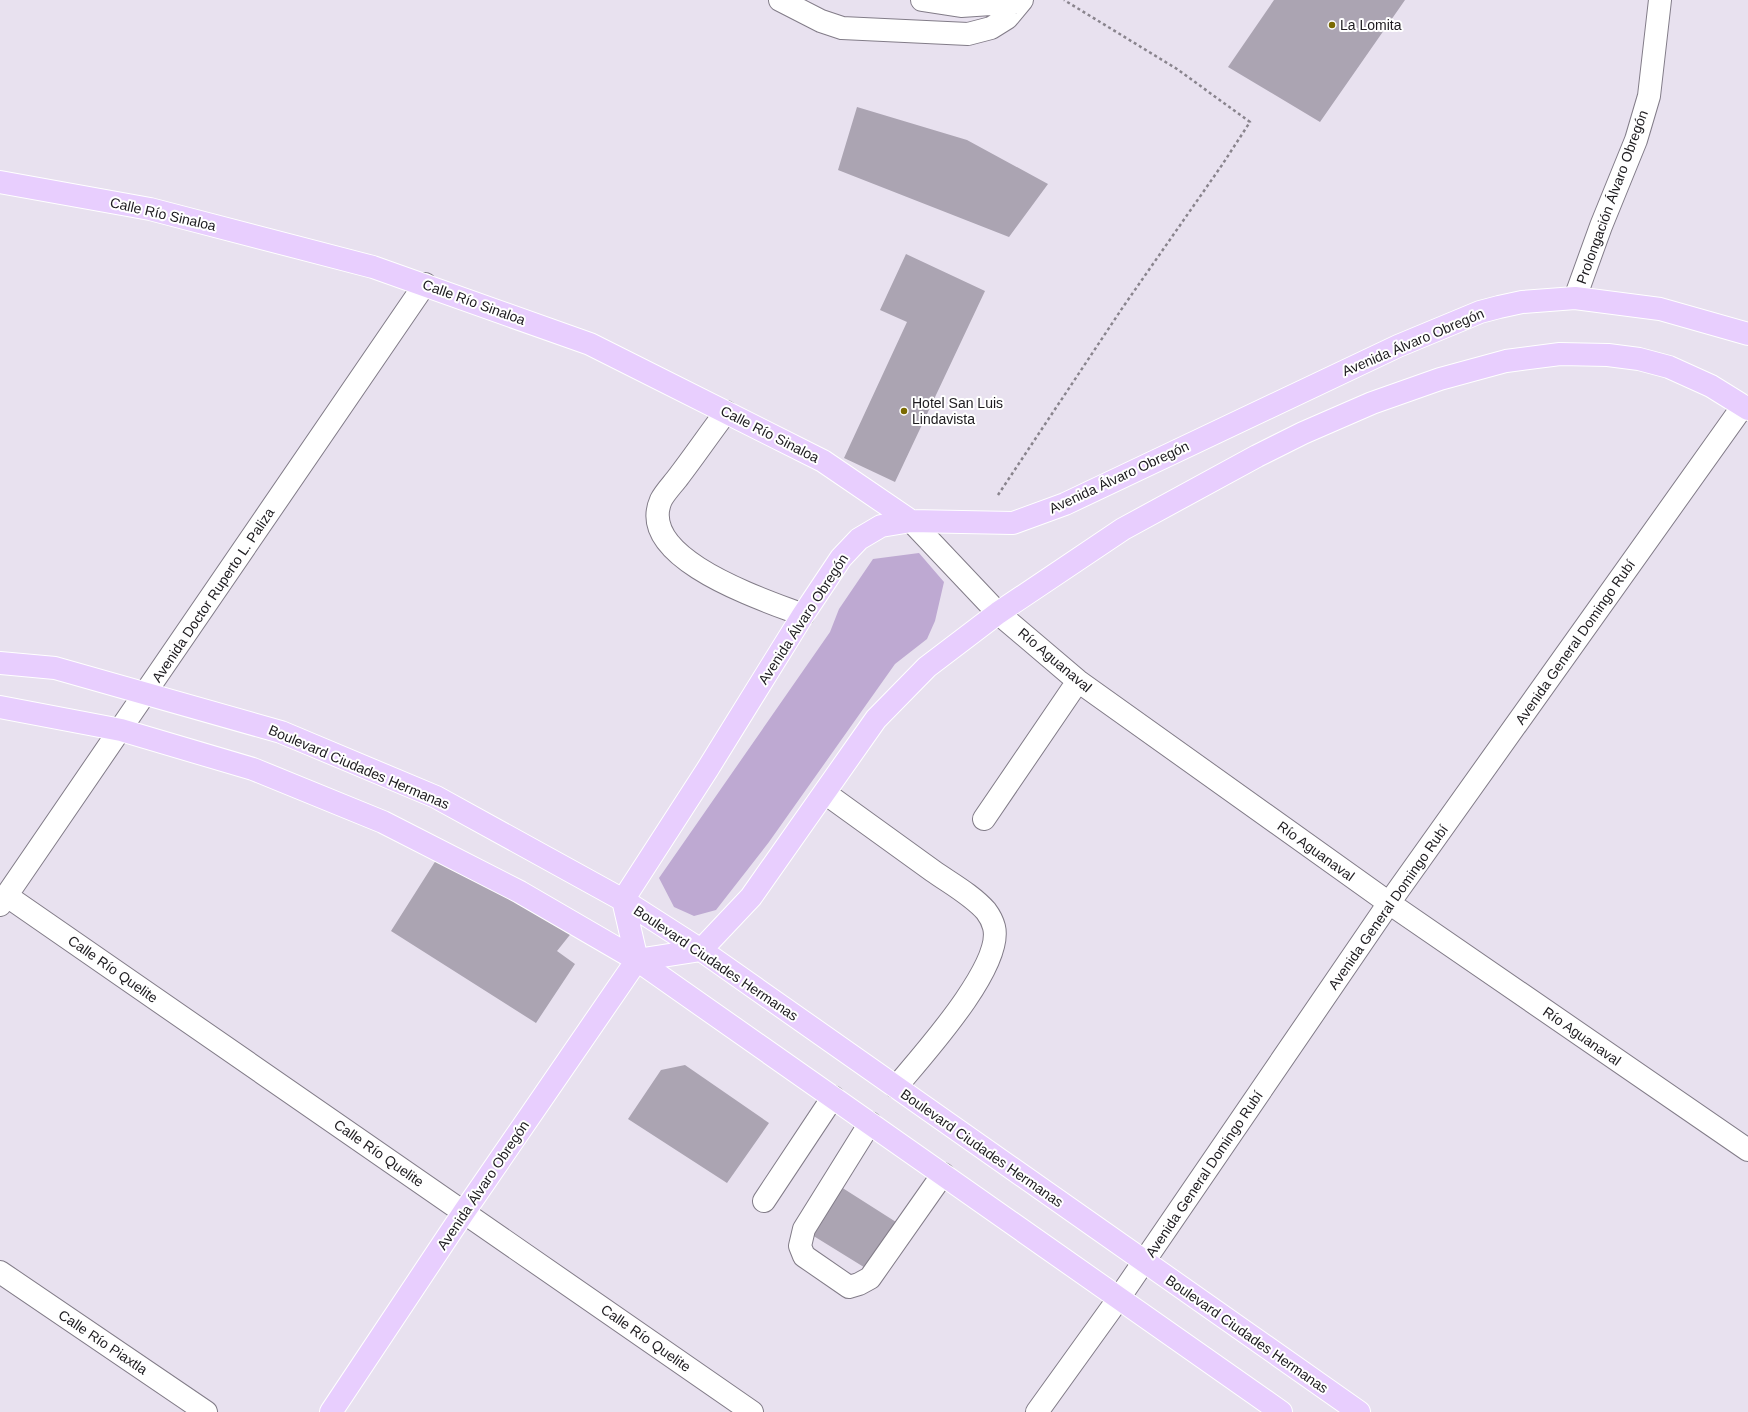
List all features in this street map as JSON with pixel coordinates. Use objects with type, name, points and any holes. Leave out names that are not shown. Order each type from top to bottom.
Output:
[{"type":"main road","name":"Calle Río Sinaloa","points":[[0,182],[150,209],[373,267],[425,284],[590,344],[823,461],[911,521]]},
{"type":"main road","name":"Avenida Álvaro Obregón","points":[[623,900],[803,615],[841,558],[859,539],[881,526],[911,521],[1013,524],[1065,504],[1398,346],[1480,312],[1522,302],[1575,298],[1660,309],[1748,334]]},
{"type":"main road","points":[[637,960],[701,950],[751,897],[876,719],[927,667],[998,613],[1123,529],[1257,456],[1303,433],[1372,403],[1440,379],[1506,361],[1560,354],[1608,355],[1639,359],[1669,367],[1711,386],[1746,407]]},
{"type":"main road","name":"Boulevard Ciudades Hermanas","points":[[0,663],[55,668],[281,732],[436,797],[623,900],[701,950],[1359,1412]]},
{"type":"main road","points":[[0,707],[121,730],[253,769],[383,822],[520,892],[637,960],[870,1122],[1281,1412]]},
{"type":"main road","points":[[623,900],[637,960]]},
{"type":"main road","name":"Avenida Álvaro Obregón","points":[[331,1412],[464,1212],[637,960]]},
{"type":"street","points":[[780,0],[821,21],[842,28],[968,34],[991,28],[1007,18],[1021,1]]},
{"type":"street","points":[[922,0],[961,6],[1021,1]]},
{"type":"street","name":"Prolongación Álvaro Obregón","points":[[1575,298],[1601,226],[1636,140],[1647,103],[1660,0]]},
{"type":"street","name":"Avenida Doctor Ruperto L. Paliza","points":[[3,901],[425,284]]},
{"type":"street","name":"Avenida General Domingo Rubí","points":[[1037,1412],[1144,1262],[1389,903],[1746,407]]},
{"type":"street","points":[[726,412],[661,500],[657,518],[664,537],[674,549],[701,571],[731,586],[803,615]]},
{"type":"street","name":"Río Aguanaval","points":[[911,521],[998,613],[1078,681],[1389,903],[1748,1150]]},
{"type":"street","points":[[984,819],[1078,681]]},
{"type":"street","points":[[825,793],[964,893],[986,912],[994,928],[994,940],[981,976],[961,1008],[896,1087]]},
{"type":"street","name":"Calle Río Quelite","points":[[3,901],[464,1212],[752,1412]]},
{"type":"street","points":[[764,1201],[832,1097]]},
{"type":"street","points":[[870,1122],[804,1229],[800,1246],[804,1256],[849,1287],[865,1281],[870,1278],[943,1174]]},
{"type":"street","name":"Calle Río Piaxtla","points":[[0,1272],[199,1410]]},
{"type":"path","points":[[979,522],[1119,313],[1222,165],[1250,122],[1177,70],[1064,0]]},
{"type":"shaded area","points":[[919,553],[944,582],[935,621],[927,639],[895,664],[769,842],[716,910],[694,916],[674,907],[659,878],[830,632],[839,609],[873,559]]},
{"type":"building","points":[[1274,0],[1405,0],[1320,122],[1228,67]]},
{"type":"building","points":[[857,107],[967,140],[1048,184],[1009,237],[838,170]]},
{"type":"building","points":[[906,254],[985,291],[895,482],[844,458],[907,322],[880,310]]},
{"type":"building","points":[[438,857],[573,931],[557,951],[575,964],[536,1023],[391,931]]},
{"type":"building","points":[[685,1065],[769,1123],[727,1183],[628,1119],[661,1070]]},
{"type":"building","points":[[841,1187],[896,1222],[867,1269],[812,1235]]},
{"type":"place","name":"La Lomita","points":[[1332,25]]},
{"type":"place","name":"Hotel San Luis Lindavista","points":[[904,411]]}]
